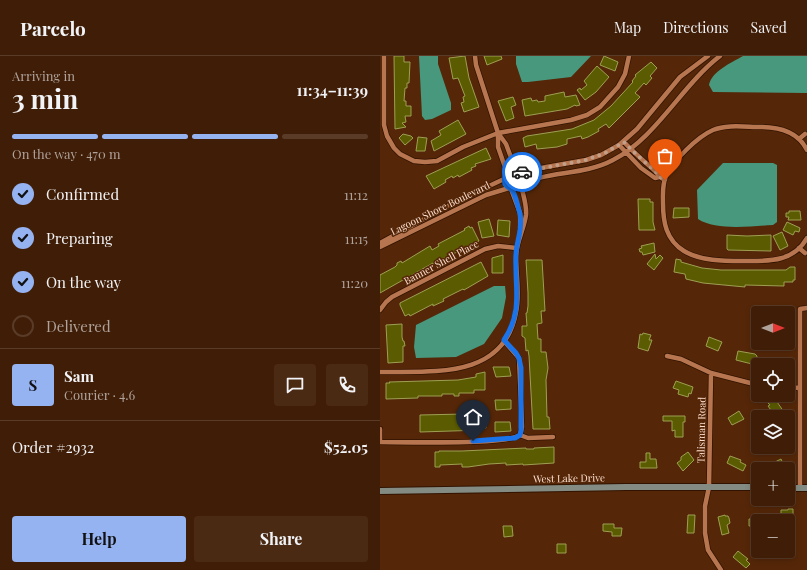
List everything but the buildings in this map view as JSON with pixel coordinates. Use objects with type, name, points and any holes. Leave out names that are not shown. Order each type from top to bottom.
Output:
[{"type":"street","points":[[384,56],[382,111],[385,132],[391,145],[404,156],[417,162],[437,160],[498,133],[580,118],[594,112],[613,93],[622,81],[629,56]]},
{"type":"street","points":[[475,56],[476,65],[498,133],[498,147],[505,167],[505,184],[510,189],[520,213],[520,236]]},
{"type":"street","points":[[505,177],[511,171],[517,172],[586,160],[601,155],[619,145],[645,121],[680,77],[708,56]]},
{"type":"street","points":[[510,189],[517,189],[522,184],[542,178],[595,168],[628,151],[708,66],[720,56]]},
{"type":"street","points":[[807,150],[799,139],[790,132],[777,128],[727,127],[717,129],[706,133],[695,142],[673,166],[665,180],[663,195],[664,221],[670,243],[688,253],[723,261],[776,260],[787,257],[799,248],[807,238]]},
{"type":"street","points":[[380,372],[462,369],[485,358],[504,340],[512,325],[516,311],[516,248],[526,212],[522,184],[523,178],[517,172],[506,144],[498,133]]},
{"type":"street","points":[[799,139],[805,134]]},
{"type":"street","points":[[624,142],[628,151]]},
{"type":"street","points":[[619,145],[628,151],[648,174],[654,178],[659,177],[665,180]]},
{"type":"street","name":"Lagoon Shore Boulevard","points":[[380,243],[505,177]]},
{"type":"street","name":"Lagoon Shore Boulevard","points":[[380,247],[486,195],[510,189]]},
{"type":"street","name":"Banner Shell Place","points":[[380,310],[392,297],[485,249],[498,246],[516,248]]},
{"type":"street","points":[[799,248],[805,253]]},
{"type":"street","points":[[800,488],[800,309],[807,308]]},
{"type":"street","points":[[504,340],[519,358],[522,427],[520,435]]},
{"type":"street","points":[[668,356],[681,359],[711,373],[751,383]]},
{"type":"street","name":"Talisman Road","points":[[711,373],[709,487],[705,506],[705,533],[708,550],[721,570]]},
{"type":"street","points":[[795,388],[799,388]]},
{"type":"street","points":[[380,429],[380,442],[489,441],[511,439],[520,435],[528,438],[553,437]]},
{"type":"street","name":"West Lake Drive","points":[[380,491],[751,487]]},
{"type":"street","points":[[795,488],[807,488]]},
{"type":"shaded area","points":[[419,56],[438,56],[438,64],[451,103],[451,110],[432,119],[425,120],[422,116]]},
{"type":"shaded area","points":[[516,56],[591,56],[571,77],[522,82],[516,64]]},
{"type":"shaded area","points":[[743,56],[807,56],[807,93],[713,92],[709,85],[714,76],[723,68]]},
{"type":"shaded area","points":[[723,163],[773,163],[777,165],[777,222],[773,225],[734,227],[714,225],[698,219],[697,190]]},
{"type":"shaded area","points":[[494,286],[505,286],[506,297],[502,318],[484,344],[456,357],[416,358],[414,347],[416,325]]},
{"type":"way so far","points":[[522,172],[597,157],[624,142],[657,173],[659,177],[665,180]]},
{"type":"route","points":[[473,441],[511,439],[521,434],[521,368],[519,358],[516,353],[504,340],[512,325],[518,297],[516,253],[520,236],[520,213],[511,189],[505,184],[504,179],[505,176],[511,171],[522,172]]}]
